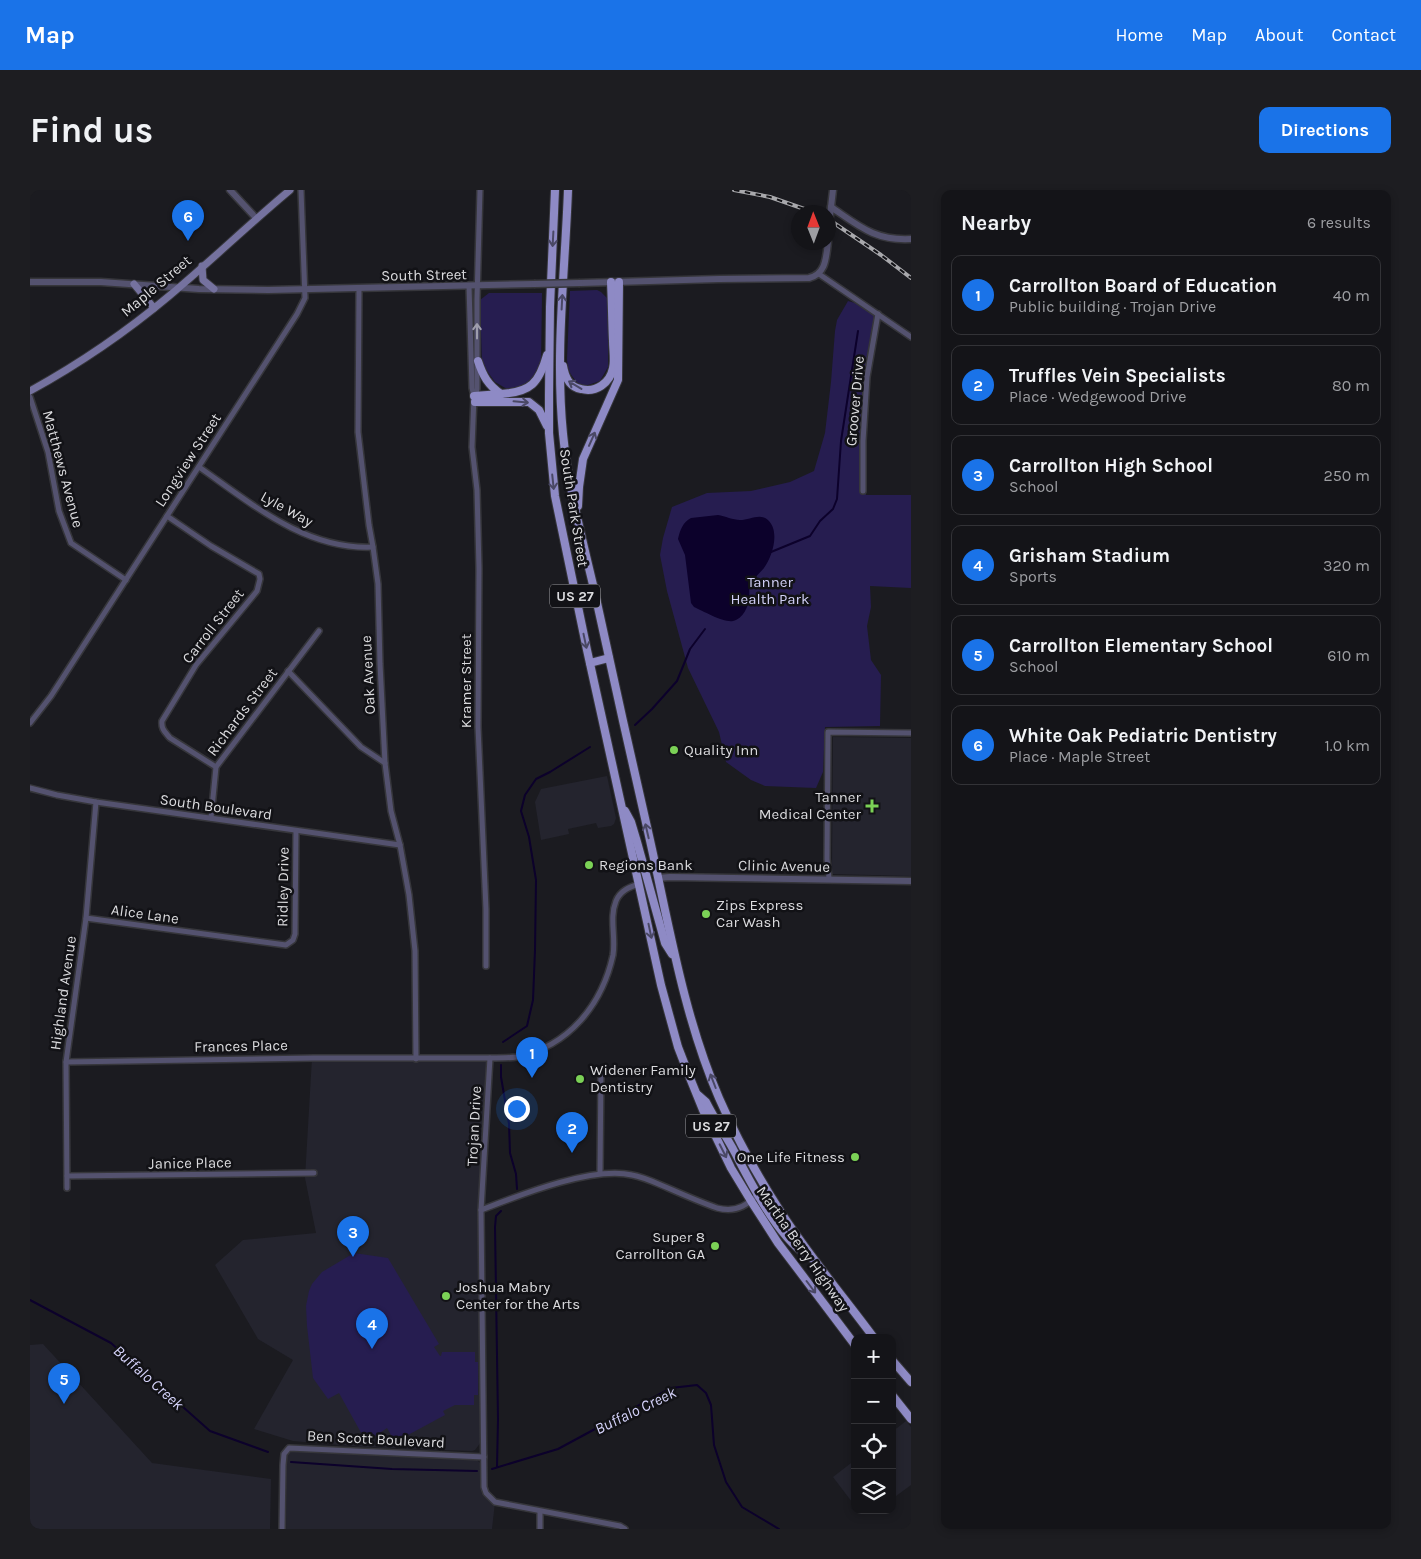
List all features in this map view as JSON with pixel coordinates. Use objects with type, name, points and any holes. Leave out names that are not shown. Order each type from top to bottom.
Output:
[{"type":"main road","name":"Maple Street","points":[[30,391],[88,356],[154,308],[290,190]]},
{"type":"main road","name":"South Park Street","points":[[555,190],[550,307],[549,433],[555,496],[639,884]]},
{"type":"main road","name":"South Park Street","points":[[568,190],[560,351],[560,400],[563,436],[578,520],[658,878]]},
{"type":"main road","points":[[202,266],[203,280],[214,289]]},
{"type":"main road","points":[[560,351],[564,375],[576,388],[595,389],[607,380],[612,372],[613,363],[615,282]]},
{"type":"main road","points":[[578,520],[579,487],[583,459],[618,380],[615,282]]},
{"type":"main road","points":[[134,284],[154,308]]},
{"type":"main road","points":[[474,399],[520,392],[534,383],[542,372],[550,344]]},
{"type":"main road","points":[[478,361],[486,382],[502,394]]},
{"type":"main road","points":[[474,399],[529,402],[542,413],[549,433]]},
{"type":"main road","points":[[590,663],[609,658]]},
{"type":"main road","points":[[621,805],[631,822],[665,943],[674,958]]},
{"type":"main road","points":[[639,884],[658,878]]},
{"type":"main road","name":"Martha Berry Highway","points":[[658,878],[674,958],[698,1042],[740,1143],[794,1231],[871,1334]]},
{"type":"main road","name":"Martha Berry Highway","points":[[639,884],[661,985],[678,1047],[719,1144],[751,1201],[778,1243],[851,1340]]},
{"type":"main road","points":[[696,1093],[706,1102],[758,1195],[778,1225],[802,1254],[817,1262]]},
{"type":"main road","points":[[896,1366],[911,1382]]},
{"type":"main road","points":[[896,1400],[911,1419]]},
{"type":"street","points":[[230,190],[256,218]]},
{"type":"street","name":"Longview Street","points":[[30,723],[51,696],[199,467],[305,298],[301,190]]},
{"type":"street","name":"Kramer Street","points":[[474,399],[477,389],[478,361],[480,190]]},
{"type":"street","points":[[831,205],[833,190]]},
{"type":"street","points":[[836,211],[873,234],[890,238],[911,239]]},
{"type":"street","points":[[827,250],[824,268],[819,274],[911,337]]},
{"type":"street","name":"South Street","points":[[30,282],[101,282],[178,288],[304,290],[809,278],[819,274]]},
{"type":"street","name":"Kramer Street","points":[[469,286],[472,388],[474,399],[472,447],[477,490],[479,548],[478,727],[486,908],[486,966]]},
{"type":"street","name":"Oak Avenue","points":[[359,288],[358,432],[378,584],[385,764],[391,811],[400,845],[409,895],[415,951],[416,1059]]},
{"type":"street","name":"Groover Drive","points":[[863,491],[863,441],[867,377],[878,314]]},
{"type":"street","name":"Matthews Avenue","points":[[30,396],[48,452],[59,511],[71,543],[126,580]]},
{"type":"street","name":"Lyle Way","points":[[199,467],[271,518],[300,532],[342,545],[360,548],[373,547]]},
{"type":"street","name":"Carroll Street","points":[[167,516],[211,546],[259,574],[260,579],[256,591],[196,665],[162,720],[162,726],[170,738],[216,767]]},
{"type":"street","name":"Richards Street","points":[[211,818],[216,767],[319,631]]},
{"type":"street","points":[[288,671],[361,747],[385,764]]},
{"type":"street","points":[[829,878],[827,852],[828,732],[911,733]]},
{"type":"street","name":"South Boulevard","points":[[30,788],[96,802],[400,845]]},
{"type":"street","name":"Highland Avenue","points":[[67,1188],[66,1062],[86,918],[96,802]]},
{"type":"street","name":"Ridley Drive","points":[[202,934],[286,945],[293,940],[296,914],[296,831]]},
{"type":"street","name":"Clinic Avenue","points":[[658,878],[829,878],[911,881]]},
{"type":"street","points":[[490,1058],[515,1057],[547,1047],[575,1028],[587,1014],[599,994],[612,956],[614,942],[613,913],[618,896],[625,890],[639,884]]},
{"type":"street","name":"Alice Lane","points":[[86,918],[202,934]]},
{"type":"street","name":"Frances Place","points":[[66,1062],[314,1058],[490,1058]]},
{"type":"street","name":"Trojan Drive","points":[[490,1058],[481,1210],[484,1487],[492,1500],[540,1512],[620,1526],[625,1529]]},
{"type":"street","points":[[600,1173],[601,1070]]},
{"type":"street","points":[[481,1210],[544,1188],[600,1173],[617,1173],[643,1178],[723,1210],[736,1210],[751,1201],[766,1187]]},
{"type":"street","name":"Janice Place","points":[[67,1176],[314,1174]]},
{"type":"street","name":"Ben Scott Boulevard","points":[[282,1529],[284,1454],[290,1448],[484,1457]]},
{"type":"street","points":[[540,1512],[540,1529]]},
{"type":"shaded area","points":[[718,515],[740,520],[755,517],[766,518],[774,532],[774,545],[770,558],[750,584],[747,608],[740,618],[733,621],[714,616],[694,607],[691,603],[685,555],[678,539],[682,527],[691,518]]},
{"type":"shaded area","name":"Tanner Medical Center","points":[[833,737],[911,738],[911,876],[832,874]]},
{"type":"shaded area","points":[[607,776],[616,818],[614,824],[598,828],[596,823],[568,829],[569,834],[541,840],[535,802],[541,789]]},
{"type":"shaded area","points":[[312,1058],[490,1058],[481,1210],[481,1442],[475,1450],[364,1447],[293,1441],[254,1429],[293,1360],[258,1339],[215,1265],[243,1240],[316,1233],[305,1178]]},
{"type":"shaded area","points":[[43,1344],[152,1463],[271,1479],[270,1529],[30,1529],[30,1345]]},
{"type":"shaded area","points":[[906,1421],[911,1427],[911,1485],[896,1496],[896,1469],[896,1429]]},
{"type":"shaded area","points":[[292,1451],[477,1460],[481,1464],[482,1494],[495,1502],[492,1529],[286,1529],[287,1455]]},
{"type":"shaded area","points":[[851,1463],[851,1501],[833,1477]]},
{"type":"green space","points":[[597,290],[608,299],[608,367],[600,381],[588,385],[579,385],[572,376],[567,364],[570,291]]},
{"type":"green space","points":[[489,293],[542,293],[541,363],[537,374],[527,386],[518,389],[507,389],[495,382],[482,364],[480,300]]},
{"type":"green space","name":"Tanner Health Park","points":[[848,301],[878,314],[861,423],[866,495],[911,495],[911,588],[870,586],[871,607],[867,626],[871,660],[881,675],[880,726],[825,727],[823,772],[816,788],[765,786],[751,780],[726,762],[719,732],[688,668],[667,591],[660,555],[672,507],[707,493],[751,491],[790,482],[814,471],[825,433],[837,320]]},
{"type":"green space","points":[[354,1253],[388,1258],[439,1344],[434,1347],[440,1356],[442,1352],[475,1352],[475,1362],[478,1362],[478,1395],[474,1395],[474,1405],[455,1405],[443,1411],[445,1415],[395,1442],[387,1428],[371,1439],[364,1438],[339,1393],[328,1399],[313,1378],[306,1306],[312,1284],[322,1272]]},
{"type":"waterway","points":[[771,552],[810,536],[820,521],[833,509],[837,499],[841,441],[858,331]]},
{"type":"waterway","points":[[635,725],[677,681],[690,649],[705,629]]},
{"type":"waterway","points":[[503,1042],[527,1026],[533,1000],[536,880],[529,837],[521,811],[525,795],[536,779],[590,747]]},
{"type":"waterway","points":[[501,1065],[501,1077],[509,1124],[510,1153],[516,1174],[517,1189]]},
{"type":"waterway","points":[[497,1467],[495,1227],[496,1216],[501,1211]]},
{"type":"waterway","name":"Buffalo Creek","points":[[30,1300],[111,1343],[210,1431],[268,1452]]},
{"type":"waterway","name":"Buffalo Creek","points":[[492,1469],[558,1449],[671,1388],[697,1385],[706,1393],[711,1405],[714,1445],[726,1482],[742,1507],[779,1529]]},
{"type":"waterway","name":"Buffalo Creek","points":[[291,1462],[392,1469],[477,1471]]},
{"type":"railway","points":[[734,190],[770,197],[793,205]]},
{"type":"railway","points":[[836,224],[911,278]]},
{"type":"place","name":"White Oak Pediatric Dentistry","points":[[188,241]]},
{"type":"place","name":"Quality Inn","points":[[674,750]]},
{"type":"place","name":"Tanner Medical Center","points":[[872,806]]},
{"type":"place","name":"Regions Bank","points":[[589,865]]},
{"type":"place","name":"Zips Express Car Wash","points":[[706,914]]},
{"type":"place","name":"Carrollton Board of Education","points":[[532,1078]]},
{"type":"place","name":"Widener Family Dentistry","points":[[580,1079]]},
{"type":"place","name":"Truffles Vein Specialists","points":[[572,1153]]},
{"type":"place","name":"One Life Fitness","points":[[855,1157]]},
{"type":"place","name":"Super 8 Carrollton GA","points":[[715,1246]]},
{"type":"place","name":"Carrollton High School","points":[[353,1257]]},
{"type":"place","name":"Joshua Mabry Center for the Arts","points":[[446,1296]]},
{"type":"place","name":"Grisham Stadium","points":[[372,1349]]},
{"type":"place","name":"Carrollton Elementary School","points":[[64,1404]]}]
